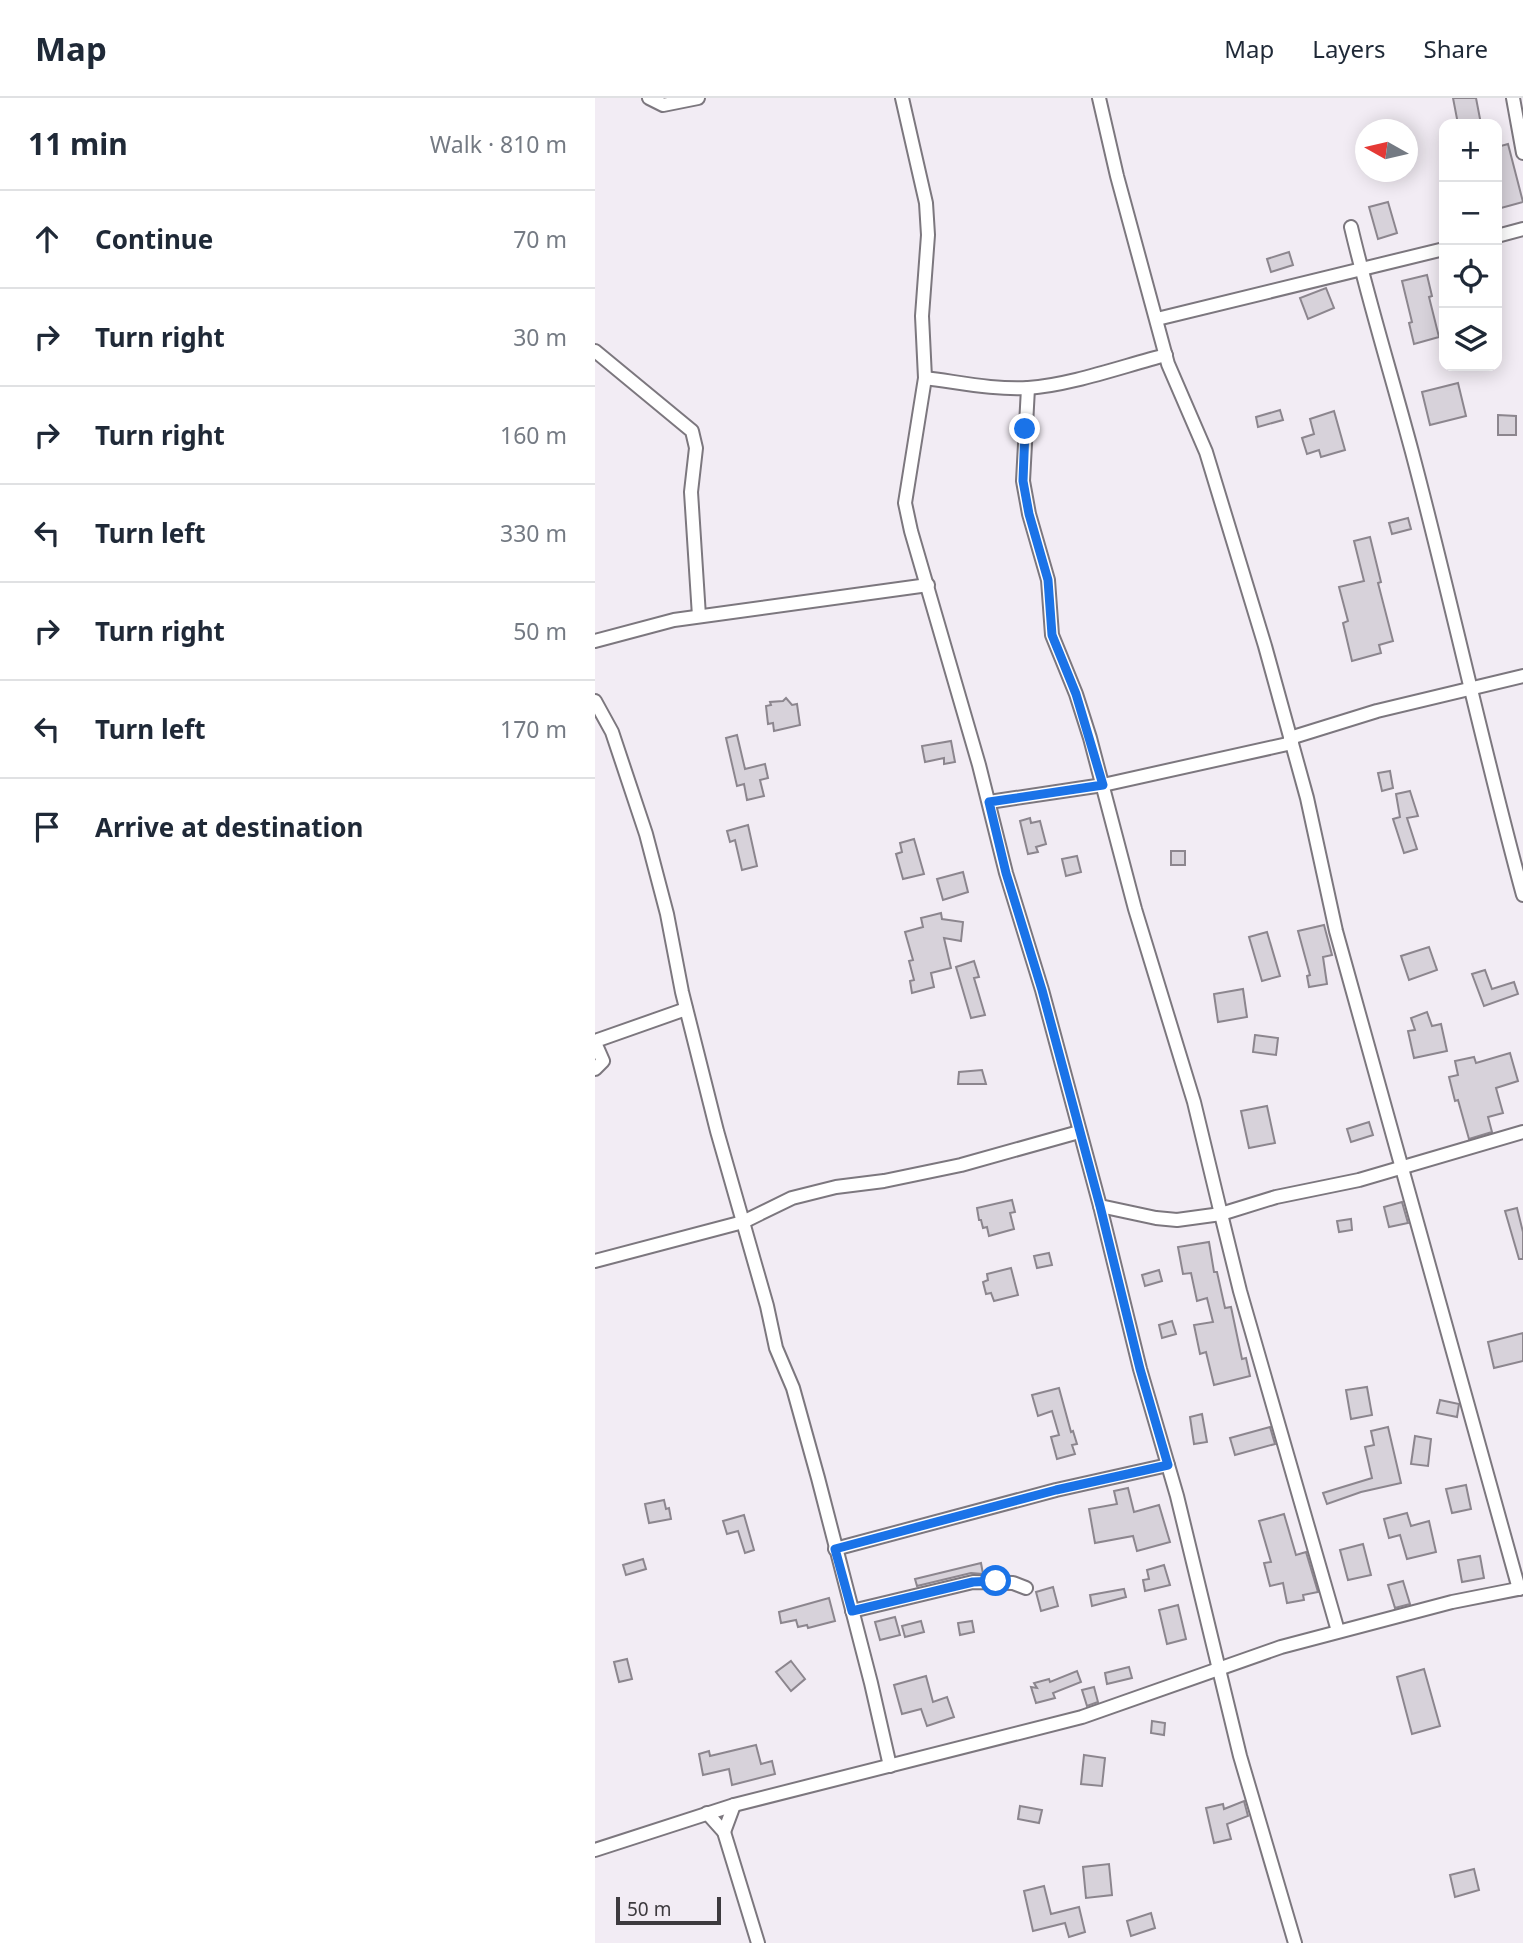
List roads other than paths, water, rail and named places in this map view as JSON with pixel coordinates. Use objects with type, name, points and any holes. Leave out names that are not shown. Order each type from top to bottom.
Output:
[{"type":"street","points":[[649,98],[663,105],[698,98]]},
{"type":"street","points":[[902,98],[926,203],[928,235],[922,316],[925,378],[905,503],[989,802],[1006,873],[1042,990],[1140,1369],[1168,1465],[1240,1756],[1295,1943]]},
{"type":"street","points":[[595,1850],[734,1805],[1082,1717],[1280,1647],[1452,1602],[1521,1588],[1336,931],[1307,798],[1291,741],[1224,506],[1206,452],[1166,355],[1117,176],[1099,98]]},
{"type":"street","points":[[1513,98],[1523,153]]},
{"type":"street","points":[[1351,227],[1412,450],[1496,798],[1523,895]]},
{"type":"street","points":[[1502,235],[1523,229]]},
{"type":"street","points":[[1157,318],[1439,250]]},
{"type":"street","points":[[595,351],[692,431],[695,448],[691,492],[699,616]]},
{"type":"street","points":[[925,378],[1028,388],[1059,383],[1166,355]]},
{"type":"street","points":[[1028,388],[1023,481],[1029,514],[1048,580],[1052,635],[1076,694],[1103,785],[1135,909],[1194,1102],[1244,1304],[1338,1631]]},
{"type":"street","points":[[595,641],[674,620],[928,585]]},
{"type":"street","points":[[989,802],[1103,785],[1291,741],[1377,711],[1523,676]]},
{"type":"street","points":[[595,701],[612,732],[646,834],[717,1131],[744,1222],[776,1348],[793,1388],[890,1766]]},
{"type":"street","points":[[595,1069],[603,1061],[596,1045],[598,1040],[686,1009]]},
{"type":"street","points":[[595,1261],[744,1222],[792,1198],[836,1187],[884,1181],[961,1165],[1079,1132]]},
{"type":"street","points":[[1100,1206],[1156,1219],[1177,1220],[1221,1214],[1276,1197],[1359,1180],[1523,1132]]},
{"type":"street","points":[[835,1549],[1056,1490],[1168,1465]]},
{"type":"street","points":[[852,1611],[973,1582],[1005,1582],[1026,1588]]},
{"type":"street","points":[[725,1832],[734,1805]]},
{"type":"street","points":[[707,1813],[725,1832],[758,1943]]}]
